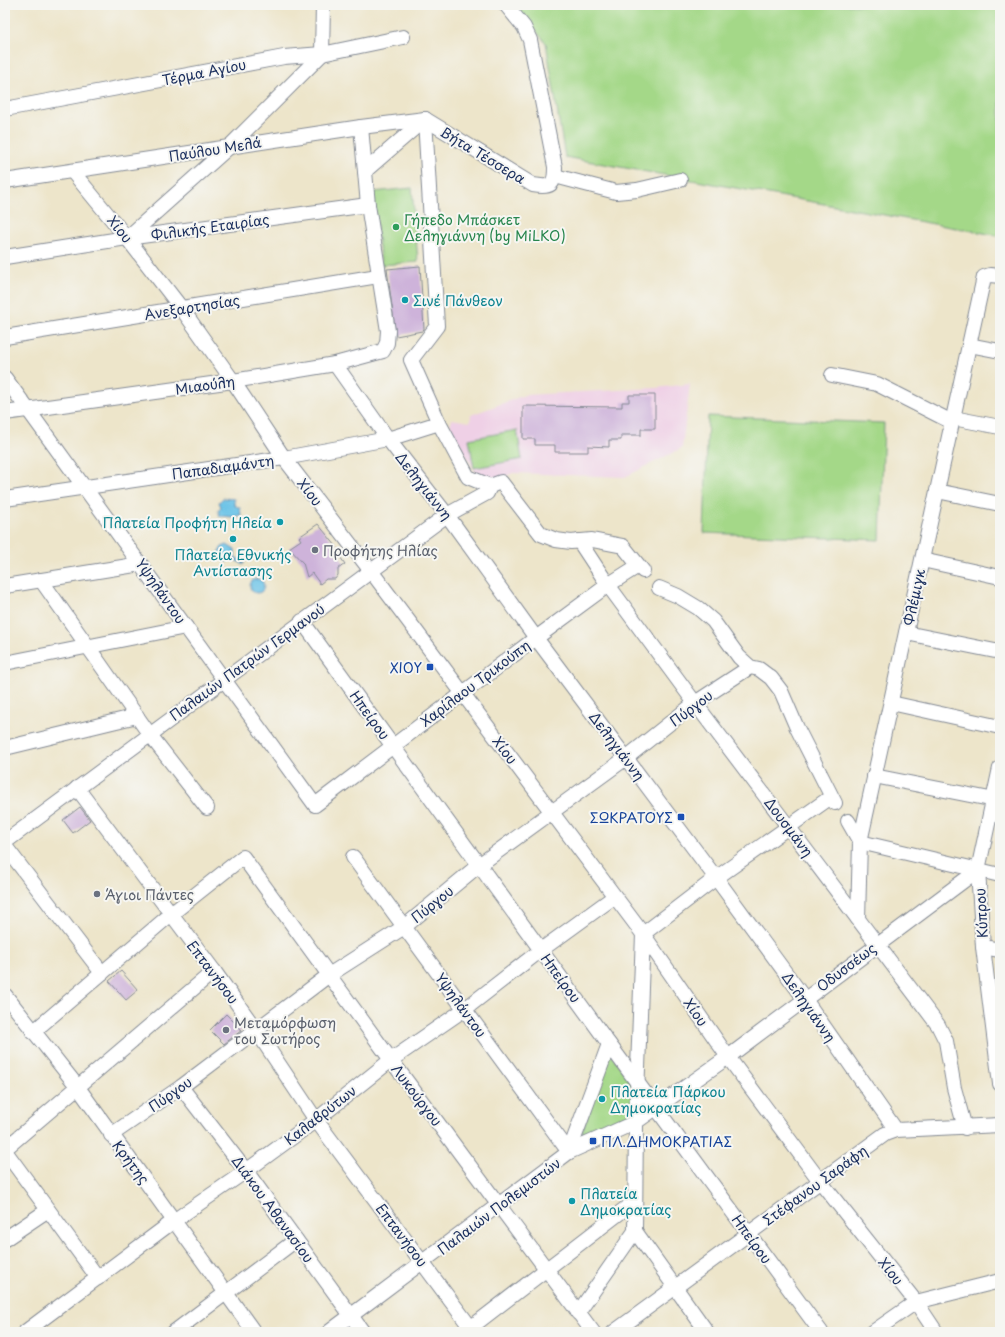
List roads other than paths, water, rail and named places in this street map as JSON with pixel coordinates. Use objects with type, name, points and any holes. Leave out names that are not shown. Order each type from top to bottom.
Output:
[{"type":"street","points":[[128,238],[229,147],[322,54],[323,5]]},
{"type":"street","points":[[506,5],[524,27],[530,40],[555,167],[555,176],[616,192],[637,190],[680,180]]},
{"type":"street","name":"Τέρμα Αγίου","points":[[5,109],[284,57],[322,54],[403,37]]},
{"type":"street","points":[[425,119],[437,326],[411,360],[439,423],[468,477],[490,486],[501,482],[541,534],[556,540],[571,542],[579,541]]},
{"type":"street","name":"Βήτα Τέσσερα","points":[[365,171],[425,119],[533,185],[545,187],[552,184],[555,176]]},
{"type":"street","name":"Παύλου Μελά","points":[[5,180],[361,127],[425,119]]},
{"type":"street","points":[[361,127],[368,205],[378,276]]},
{"type":"street","name":"Χίου","points":[[72,170],[128,238],[182,309],[233,381],[284,458],[371,571],[643,934],[728,1057],[820,1181],[916,1302],[936,1332]]},
{"type":"street","name":"Φιλικής Εταιρίας","points":[[5,257],[128,238],[368,205]]},
{"type":"street","name":"Φλέμιγκ","points":[[858,919],[860,842],[984,277],[990,275],[1000,276]]},
{"type":"street","name":"Ανεξαρτησίας","points":[[5,338],[378,276]]},
{"type":"street","name":"Μιαούλη","points":[[5,413],[28,411],[233,381],[335,364],[382,351],[387,343],[388,332],[378,276]]},
{"type":"street","points":[[969,345],[1000,351]]},
{"type":"street","name":"Δεληγιάννη","points":[[335,364],[388,439],[447,515],[536,638],[804,998],[896,1130]]},
{"type":"street","points":[[832,375],[878,384],[953,420],[1000,427]]},
{"type":"street","name":"Υψηλάντου","points":[[5,378],[85,486],[315,805]]},
{"type":"street","name":"Παπαδιαμάντη","points":[[5,499],[85,486],[284,458],[388,439],[439,423]]},
{"type":"street","name":"Παλαιών Πατρών Γερμανού","points":[[5,842],[223,679],[447,515],[487,493],[490,486]]},
{"type":"street","points":[[937,491],[1000,504]]},
{"type":"street","name":"Χαρίλαου Τρικούπη","points":[[315,805],[462,693],[608,585],[641,568],[623,546],[592,540],[579,541]]},
{"type":"street","name":"Δουσμάνη","points":[[579,541],[608,585],[695,704],[938,1025],[946,1041],[954,1088],[964,1128]]},
{"type":"street","points":[[922,560],[1000,577]]},
{"type":"street","points":[[5,586],[141,564]]},
{"type":"street","points":[[41,580],[86,647],[150,735],[207,808]]},
{"type":"street","points":[[578,1313],[635,1231],[636,1122],[643,934],[716,878],[788,826],[833,800],[781,691],[771,678],[759,669],[750,667],[739,657],[713,622],[698,608],[678,596],[660,588]]},
{"type":"street","name":"Ηπείρου","points":[[302,621],[608,1044],[656,1106],[821,1332]]},
{"type":"street","points":[[5,663],[186,627]]},
{"type":"street","points":[[906,633],[1000,652]]},
{"type":"street","name":"Πύργου","points":[[111,1135],[181,1087],[329,975],[404,926],[479,865],[626,758],[695,704],[750,667]]},
{"type":"street","points":[[891,703],[1000,727]]},
{"type":"street","points":[[5,748],[137,716]]},
{"type":"street","name":"Κύπρου","points":[[1000,768],[997,800],[978,870],[983,946],[1000,1084]]},
{"type":"street","points":[[874,776],[997,800]]},
{"type":"street","name":"Επτανήσου","points":[[77,788],[214,971],[256,1030],[316,1120],[423,1263],[470,1331]]},
{"type":"street","points":[[848,821],[860,842],[1000,875]]},
{"type":"street","points":[[5,846],[102,973]]},
{"type":"street","name":"Λυκούργου","points":[[170,914],[243,857],[498,1206],[593,1332]]},
{"type":"street","name":"Υψηλάντου","points":[[353,857],[570,1152]]},
{"type":"street","name":"Οδυσσέως","points":[[656,1106],[728,1057],[804,998],[978,870]]},
{"type":"street","name":"Καλαβρύτων","points":[[25,1332],[175,1220],[246,1172],[316,1120],[391,1060],[465,1010],[541,950],[614,897]]},
{"type":"street","points":[[33,1032],[170,914]]},
{"type":"street","points":[[983,946],[1000,950]]},
{"type":"street","points":[[98,1278],[5,1150],[77,1086],[214,971]]},
{"type":"street","name":"Κρήτης","points":[[5,995],[77,1086],[111,1135],[175,1220],[254,1332]]},
{"type":"street","points":[[570,1152],[608,1044]]},
{"type":"street","name":"Διάκου Αθανασίου","points":[[181,1087],[246,1172],[363,1332]]},
{"type":"street","name":"Παλαιών Πολεμιστών","points":[[329,1332],[570,1152],[636,1122],[656,1106]]},
{"type":"street","name":"Στέφανου Σαράφη","points":[[614,1332],[884,1134],[896,1130],[964,1128],[1000,1125]]},
{"type":"street","points":[[470,1331],[635,1201]]},
{"type":"street","points":[[5,1240],[48,1210]]},
{"type":"street","points":[[635,1231],[707,1332]]},
{"type":"street","points":[[174,1332],[296,1240]]},
{"type":"street","points":[[874,1332],[916,1302],[1000,1281]]},
{"type":"water","points":[[223,498],[234,499],[234,505],[240,508],[241,515],[233,517],[220,516],[218,511],[221,507],[219,502]]},
{"type":"water","points":[[227,545],[235,550],[235,557],[245,563],[243,564],[233,559],[226,562],[221,559],[219,552],[222,547]]},
{"type":"water","points":[[257,579],[262,581],[264,586],[262,591],[257,593],[252,591],[250,586],[252,581]]},
{"type":"place","name":"Γήπεδο Μπάσκετ Δεληγιάννη (by MiLKO)","points":[[396,227]]},
{"type":"place","name":"Σινέ Πάνθεον","points":[[405,300]]},
{"type":"place","name":"Πλατεία Προφήτη Ηλεία","points":[[280,522]]},
{"type":"place","name":"Πλατεία Εθνικής Αντίστασης","points":[[233,539]]},
{"type":"place","name":"Προφήτης Ηλίας","points":[[315,550]]},
{"type":"place","name":"ΧΙΟΥ","points":[[430,667]]},
{"type":"place","name":"ΣΩΚΡΑΤΟΥΣ","points":[[681,817]]},
{"type":"place","name":"Άγιοι Πάντες","points":[[97,894]]},
{"type":"place","name":"Μεταμόρφωση του Σωτήρος","points":[[226,1030]]},
{"type":"place","name":"Πλατεία Πάρκου Δημοκρατίας","points":[[602,1099]]},
{"type":"place","name":"ΠΛ.ΔΗΜΟΚΡΑΤΙΑΣ","points":[[593,1141]]},
{"type":"place","name":"Πλατεία Δημοκρατίας","points":[[572,1201]]}]
